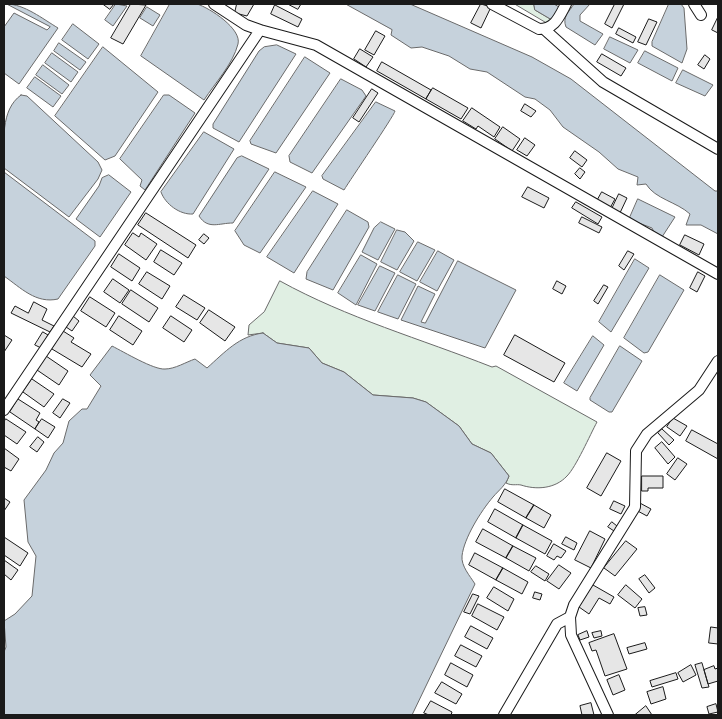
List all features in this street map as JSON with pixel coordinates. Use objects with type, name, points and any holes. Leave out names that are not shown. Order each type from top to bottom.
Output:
[{"type":"street","points":[[214,4],[246,25],[316,45],[718,274]]},
{"type":"street","points":[[492,4],[533,28],[544,29],[556,22],[566,4]]},
{"type":"street","points":[[694,4],[701,15]]},
{"type":"street","points":[[544,29],[602,82],[718,149]]},
{"type":"street","points":[[4,410],[260,30]]},
{"type":"street","points":[[608,715],[571,635],[570,616],[574,605],[635,507],[636,451],[647,434],[698,390],[718,361]]},
{"type":"street","points":[[504,715],[557,624],[570,616]]},
{"type":"green space","points":[[515,4],[534,4],[535,10],[552,20],[549,24]]},
{"type":"green space","points":[[280,281],[358,317],[492,367],[496,366],[597,422],[583,451],[567,476],[557,484],[533,488],[506,483],[509,476],[491,453],[472,444],[459,426],[426,402],[413,398],[373,395],[344,372],[322,363],[309,348],[277,343],[263,333],[248,335],[249,325],[264,312]]},
{"type":"shaded area","points":[[191,3],[203,6],[224,20],[238,38],[236,51],[232,59],[204,100],[141,56],[170,4]]},
{"type":"shaded area","points":[[7,4],[27,9],[58,28],[19,84],[4,73],[4,27],[14,13],[47,30],[50,27]]},
{"type":"shaded area","points":[[116,4],[127,6],[113,26],[105,20]]},
{"type":"shaded area","points":[[346,4],[410,4],[532,57],[571,79],[715,191],[718,191],[718,234],[701,225],[686,225],[690,214],[679,206],[660,197],[646,184],[637,185],[638,177],[618,169],[599,152],[563,127],[550,110],[535,99],[525,97],[487,72],[470,69],[449,56],[422,47],[411,48],[391,35],[392,30]]},
{"type":"shaded area","points":[[534,4],[554,4],[559,7],[552,20],[535,10]]},
{"type":"shaded area","points":[[574,4],[590,4],[580,15],[580,21],[603,34],[595,45],[566,27],[565,17]]},
{"type":"shaded area","points":[[669,4],[681,4],[684,8],[687,49],[682,63],[652,46],[652,42]]},
{"type":"shaded area","points":[[147,7],[160,15],[153,26],[140,18]]},
{"type":"shaded area","points":[[73,24],[99,44],[88,59],[62,40]]},
{"type":"shaded area","points":[[610,37],[638,50],[630,63],[604,49]]},
{"type":"shaded area","points":[[59,43],[86,62],[80,70],[54,51]]},
{"type":"shaded area","points":[[277,45],[296,54],[239,142],[213,128],[213,124],[259,51],[264,47]]},
{"type":"shaded area","points":[[103,47],[158,92],[115,156],[105,160],[55,116]]},
{"type":"shaded area","points":[[645,51],[678,68],[672,81],[638,63]]},
{"type":"shaded area","points":[[52,53],[78,72],[71,82],[45,63]]},
{"type":"shaded area","points":[[305,57],[330,73],[276,153],[251,144],[250,141]]},
{"type":"shaded area","points":[[43,65],[69,85],[62,94],[36,75]]},
{"type":"shaded area","points":[[683,70],[713,85],[705,96],[676,83]]},
{"type":"shaded area","points":[[35,77],[61,96],[53,107],[27,88]]},
{"type":"shaded area","points":[[341,79],[362,90],[366,96],[312,173],[290,162],[289,156]]},
{"type":"shaded area","points":[[21,95],[27,96],[98,162],[102,170],[98,179],[69,217],[4,168],[6,118],[14,101]]},
{"type":"shaded area","points":[[164,95],[169,95],[195,113],[145,190],[140,186],[142,180],[120,159]]},
{"type":"shaded area","points":[[376,102],[395,111],[344,190],[323,179],[322,176]]},
{"type":"shaded area","points":[[204,132],[234,149],[193,214],[183,213],[166,201],[161,192]]},
{"type":"shaded area","points":[[242,156],[269,169],[233,223],[214,225],[206,223],[199,216],[237,158]]},
{"type":"shaded area","points":[[4,172],[95,241],[95,246],[58,299],[50,300],[36,297],[4,276]]},
{"type":"shaded area","points":[[275,172],[306,187],[260,253],[244,245],[235,231]]},
{"type":"shaded area","points":[[109,175],[131,192],[100,237],[76,219],[99,186],[102,178]]},
{"type":"shaded area","points":[[313,191],[338,204],[294,273],[267,257]]},
{"type":"shaded area","points":[[638,199],[675,217],[662,237],[654,232],[652,228],[631,220],[630,217]]},
{"type":"shaded area","points":[[347,210],[368,222],[369,227],[333,290],[306,279],[307,272]]},
{"type":"shaded area","points":[[381,222],[395,229],[378,260],[362,252],[374,228]]},
{"type":"shaded area","points":[[397,230],[405,232],[414,241],[397,270],[381,262]]},
{"type":"shaded area","points":[[418,242],[435,250],[417,281],[400,272]]},
{"type":"shaded area","points":[[438,251],[454,260],[437,291],[420,282]]},
{"type":"shaded area","points":[[361,255],[377,264],[356,305],[338,293]]},
{"type":"shaded area","points":[[635,259],[649,268],[611,332],[599,322]]},
{"type":"shaded area","points":[[458,261],[516,290],[485,348],[401,320],[418,286],[435,294],[421,322],[425,323]]},
{"type":"shaded area","points":[[380,266],[395,273],[375,311],[358,305]]},
{"type":"shaded area","points":[[398,275],[416,284],[398,319],[378,312]]},
{"type":"shaded area","points":[[660,275],[684,290],[648,352],[644,353],[624,338]]},
{"type":"shaded area","points":[[263,333],[277,343],[309,348],[322,363],[344,372],[373,395],[413,398],[426,402],[459,426],[472,444],[491,453],[509,476],[483,510],[466,541],[462,560],[466,571],[475,584],[412,715],[4,715],[4,652],[6,647],[4,621],[15,614],[32,596],[36,556],[28,542],[24,500],[46,470],[54,453],[63,443],[69,421],[82,409],[87,409],[101,386],[90,375],[112,346],[160,369],[173,368],[195,359],[207,368],[239,341]]},
{"type":"shaded area","points":[[593,336],[604,345],[577,391],[564,383]]},
{"type":"shaded area","points":[[620,346],[642,361],[612,412],[609,412],[590,400],[590,398]]},
{"type":"building","points":[[103,4],[114,4],[110,9]]},
{"type":"building","points":[[131,4],[146,5],[123,44],[111,38]]},
{"type":"building","points":[[237,4],[254,4],[247,16],[235,13]]},
{"type":"building","points":[[288,4],[301,4],[298,9]]},
{"type":"building","points":[[481,4],[491,7],[481,28],[471,23]]},
{"type":"building","points":[[615,4],[624,4],[612,28],[605,24]]},
{"type":"building","points":[[275,5],[302,19],[298,27],[271,14]]},
{"type":"building","points":[[718,17],[718,33],[712,30]]},
{"type":"building","points":[[649,19],[657,22],[646,45],[638,42]]},
{"type":"building","points":[[619,28],[636,37],[633,43],[616,34]]},
{"type":"building","points":[[376,31],[385,36],[374,55],[365,50]]},
{"type":"building","points":[[360,49],[373,57],[366,67],[354,59]]},
{"type":"building","points":[[602,54],[626,68],[621,76],[597,62]]},
{"type":"building","points":[[705,55],[710,59],[704,69],[698,65]]},
{"type":"building","points":[[382,62],[431,90],[426,99],[377,71]]},
{"type":"building","points":[[433,88],[468,108],[461,119],[426,99]]},
{"type":"building","points":[[372,89],[378,93],[359,122],[353,118]]},
{"type":"building","points":[[525,104],[536,111],[531,117],[521,111]]},
{"type":"building","points":[[472,108],[500,127],[494,137],[478,126],[476,129],[463,121]]},
{"type":"building","points":[[503,127],[520,139],[512,151],[495,139]]},
{"type":"building","points":[[525,138],[535,145],[527,156],[517,150]]},
{"type":"building","points":[[575,151],[587,160],[582,167],[570,158]]},
{"type":"building","points":[[580,168],[585,172],[580,179],[575,174]]},
{"type":"building","points":[[528,187],[549,198],[544,208],[522,197]]},
{"type":"building","points":[[602,192],[615,199],[610,208],[597,201]]},
{"type":"building","points":[[619,194],[627,198],[619,215],[611,211]]},
{"type":"building","points":[[576,202],[602,217],[598,224],[572,208]]},
{"type":"building","points":[[146,213],[196,245],[188,258],[138,225]]},
{"type":"building","points":[[582,217],[602,227],[599,233],[579,223]]},
{"type":"building","points":[[133,233],[139,237],[141,233],[157,244],[146,260],[125,245]]},
{"type":"building","points":[[204,234],[209,238],[204,244],[199,240]]},
{"type":"building","points":[[685,235],[704,244],[699,255],[680,245]]},
{"type":"building","points":[[161,250],[182,263],[174,275],[154,262]]},
{"type":"building","points":[[628,251],[634,254],[624,270],[619,266]]},
{"type":"building","points":[[119,254],[140,268],[132,281],[111,267]]},
{"type":"building","points":[[147,272],[170,286],[162,299],[139,284]]},
{"type":"building","points":[[698,272],[705,276],[697,292],[690,288]]},
{"type":"building","points":[[113,279],[129,290],[120,303],[104,292]]},
{"type":"building","points":[[557,281],[566,286],[562,294],[553,289]]},
{"type":"building","points":[[604,285],[608,287],[598,304],[594,301]]},
{"type":"building","points":[[131,290],[158,308],[149,322],[122,304]]},
{"type":"building","points":[[184,295],[205,308],[197,320],[176,307]]},
{"type":"building","points":[[90,297],[115,313],[106,327],[81,311]]},
{"type":"building","points":[[34,302],[47,309],[42,320],[54,326],[50,332],[11,313],[15,306],[28,313]]},
{"type":"building","points":[[209,310],[235,327],[225,341],[200,323]]},
{"type":"building","points":[[73,316],[79,321],[72,331],[66,327]]},
{"type":"building","points":[[119,316],[142,331],[133,345],[110,330]]},
{"type":"building","points":[[171,316],[192,330],[184,342],[163,328]]},
{"type":"building","points":[[63,331],[74,338],[71,342],[91,354],[82,367],[52,349]]},
{"type":"building","points":[[43,332],[48,335],[41,348],[35,345]]},
{"type":"building","points":[[4,335],[12,340],[4,352]]},
{"type":"building","points":[[515,335],[565,363],[554,382],[504,355]]},
{"type":"building","points":[[46,356],[68,371],[59,385],[37,370]]},
{"type":"building","points":[[32,379],[54,394],[44,407],[23,392]]},
{"type":"building","points":[[18,399],[40,413],[36,420],[39,422],[35,429],[10,412]]},
{"type":"building","points":[[63,399],[70,403],[60,418],[53,413]]},
{"type":"building","points":[[673,418],[687,426],[680,436],[667,427]]},
{"type":"building","points":[[6,419],[26,432],[17,444],[4,435],[4,422]]},
{"type":"building","points":[[42,419],[55,427],[48,438],[35,429]]},
{"type":"building","points":[[662,429],[674,440],[669,445],[658,433]]},
{"type":"building","points":[[692,430],[718,444],[718,459],[686,441]]},
{"type":"building","points":[[38,437],[44,442],[37,452],[30,447]]},
{"type":"building","points":[[662,442],[675,457],[668,464],[655,448]]},
{"type":"building","points":[[4,448],[19,459],[11,471],[4,467]]},
{"type":"building","points":[[607,453],[621,461],[601,496],[587,488]]},
{"type":"building","points":[[678,458],[687,464],[675,480],[667,474]]},
{"type":"building","points":[[642,476],[663,476],[663,488],[648,488],[648,491],[642,491]]},
{"type":"building","points":[[505,489],[534,505],[526,518],[498,502]]},
{"type":"building","points":[[4,498],[10,502],[4,511]]},
{"type":"building","points":[[614,501],[625,506],[621,514],[610,509]]},
{"type":"building","points":[[638,502],[651,509],[647,516],[634,509]]},
{"type":"building","points":[[534,505],[551,515],[544,528],[526,518]]},
{"type":"building","points":[[495,509],[523,525],[516,538],[488,522]]},
{"type":"building","points":[[612,522],[617,526],[614,531],[608,527]]},
{"type":"building","points":[[523,525],[552,541],[545,554],[516,538]]},
{"type":"building","points":[[483,529],[513,546],[506,558],[476,542]]},
{"type":"building","points":[[590,531],[605,539],[591,568],[575,560]]},
{"type":"building","points":[[4,537],[28,553],[20,566],[4,555]]},
{"type":"building","points":[[566,537],[577,543],[574,550],[562,544]]},
{"type":"building","points":[[626,541],[637,549],[615,576],[604,568]]},
{"type":"building","points":[[554,544],[566,551],[561,558],[557,556],[554,560],[547,556]]},
{"type":"building","points":[[513,546],[536,558],[529,571],[506,558]]},
{"type":"building","points":[[475,553],[503,568],[496,580],[469,565]]},
{"type":"building","points":[[4,560],[18,570],[11,580],[4,574]]},
{"type":"building","points":[[559,565],[571,573],[559,589],[547,581]]},
{"type":"building","points":[[536,566],[549,574],[545,581],[531,572]]},
{"type":"building","points":[[503,568],[528,582],[522,594],[496,580]]},
{"type":"building","points":[[645,575],[655,588],[649,593],[639,579]]},
{"type":"building","points":[[593,585],[614,597],[610,604],[599,598],[589,614],[579,607]]},
{"type":"building","points":[[626,585],[642,599],[635,608],[618,595]]},
{"type":"building","points":[[494,587],[514,599],[508,611],[487,598]]},
{"type":"building","points":[[535,592],[542,594],[540,600],[533,598]]},
{"type":"building","points":[[473,594],[479,596],[470,614],[464,612]]},
{"type":"building","points":[[478,604],[504,617],[497,630],[472,616]]},
{"type":"building","points":[[645,607],[647,615],[640,616],[638,608]]},
{"type":"building","points":[[471,626],[493,638],[487,649],[465,637]]},
{"type":"building","points":[[711,627],[718,628],[718,644],[709,643]]},
{"type":"building","points":[[587,631],[589,637],[580,640],[578,635]]},
{"type":"building","points":[[601,631],[602,636],[594,638],[592,633]]},
{"type":"building","points":[[614,634],[627,669],[605,676],[596,650],[592,651],[589,643]]},
{"type":"building","points":[[645,643],[647,649],[629,654],[627,648]]},
{"type":"building","points":[[461,645],[482,656],[476,667],[455,656]]},
{"type":"building","points":[[451,663],[473,675],[467,687],[445,675]]},
{"type":"building","points":[[702,663],[709,687],[702,688],[695,665]]},
{"type":"building","points":[[691,665],[696,675],[683,682],[678,673]]},
{"type":"building","points":[[714,666],[715,669],[718,668],[718,681],[708,684],[704,670]]},
{"type":"building","points":[[676,673],[678,679],[652,687],[650,681]]},
{"type":"building","points":[[619,675],[625,690],[613,695],[607,680]]},
{"type":"building","points":[[442,682],[462,694],[456,704],[435,693]]},
{"type":"building","points":[[663,687],[666,699],[651,704],[647,692]]},
{"type":"building","points":[[431,701],[452,712],[451,715],[429,715],[424,713]]},
{"type":"building","points":[[591,703],[594,715],[582,715],[580,706]]},
{"type":"building","points":[[716,704],[718,712],[709,714],[707,707]]},
{"type":"building","points":[[646,706],[652,715],[635,715]]}]
